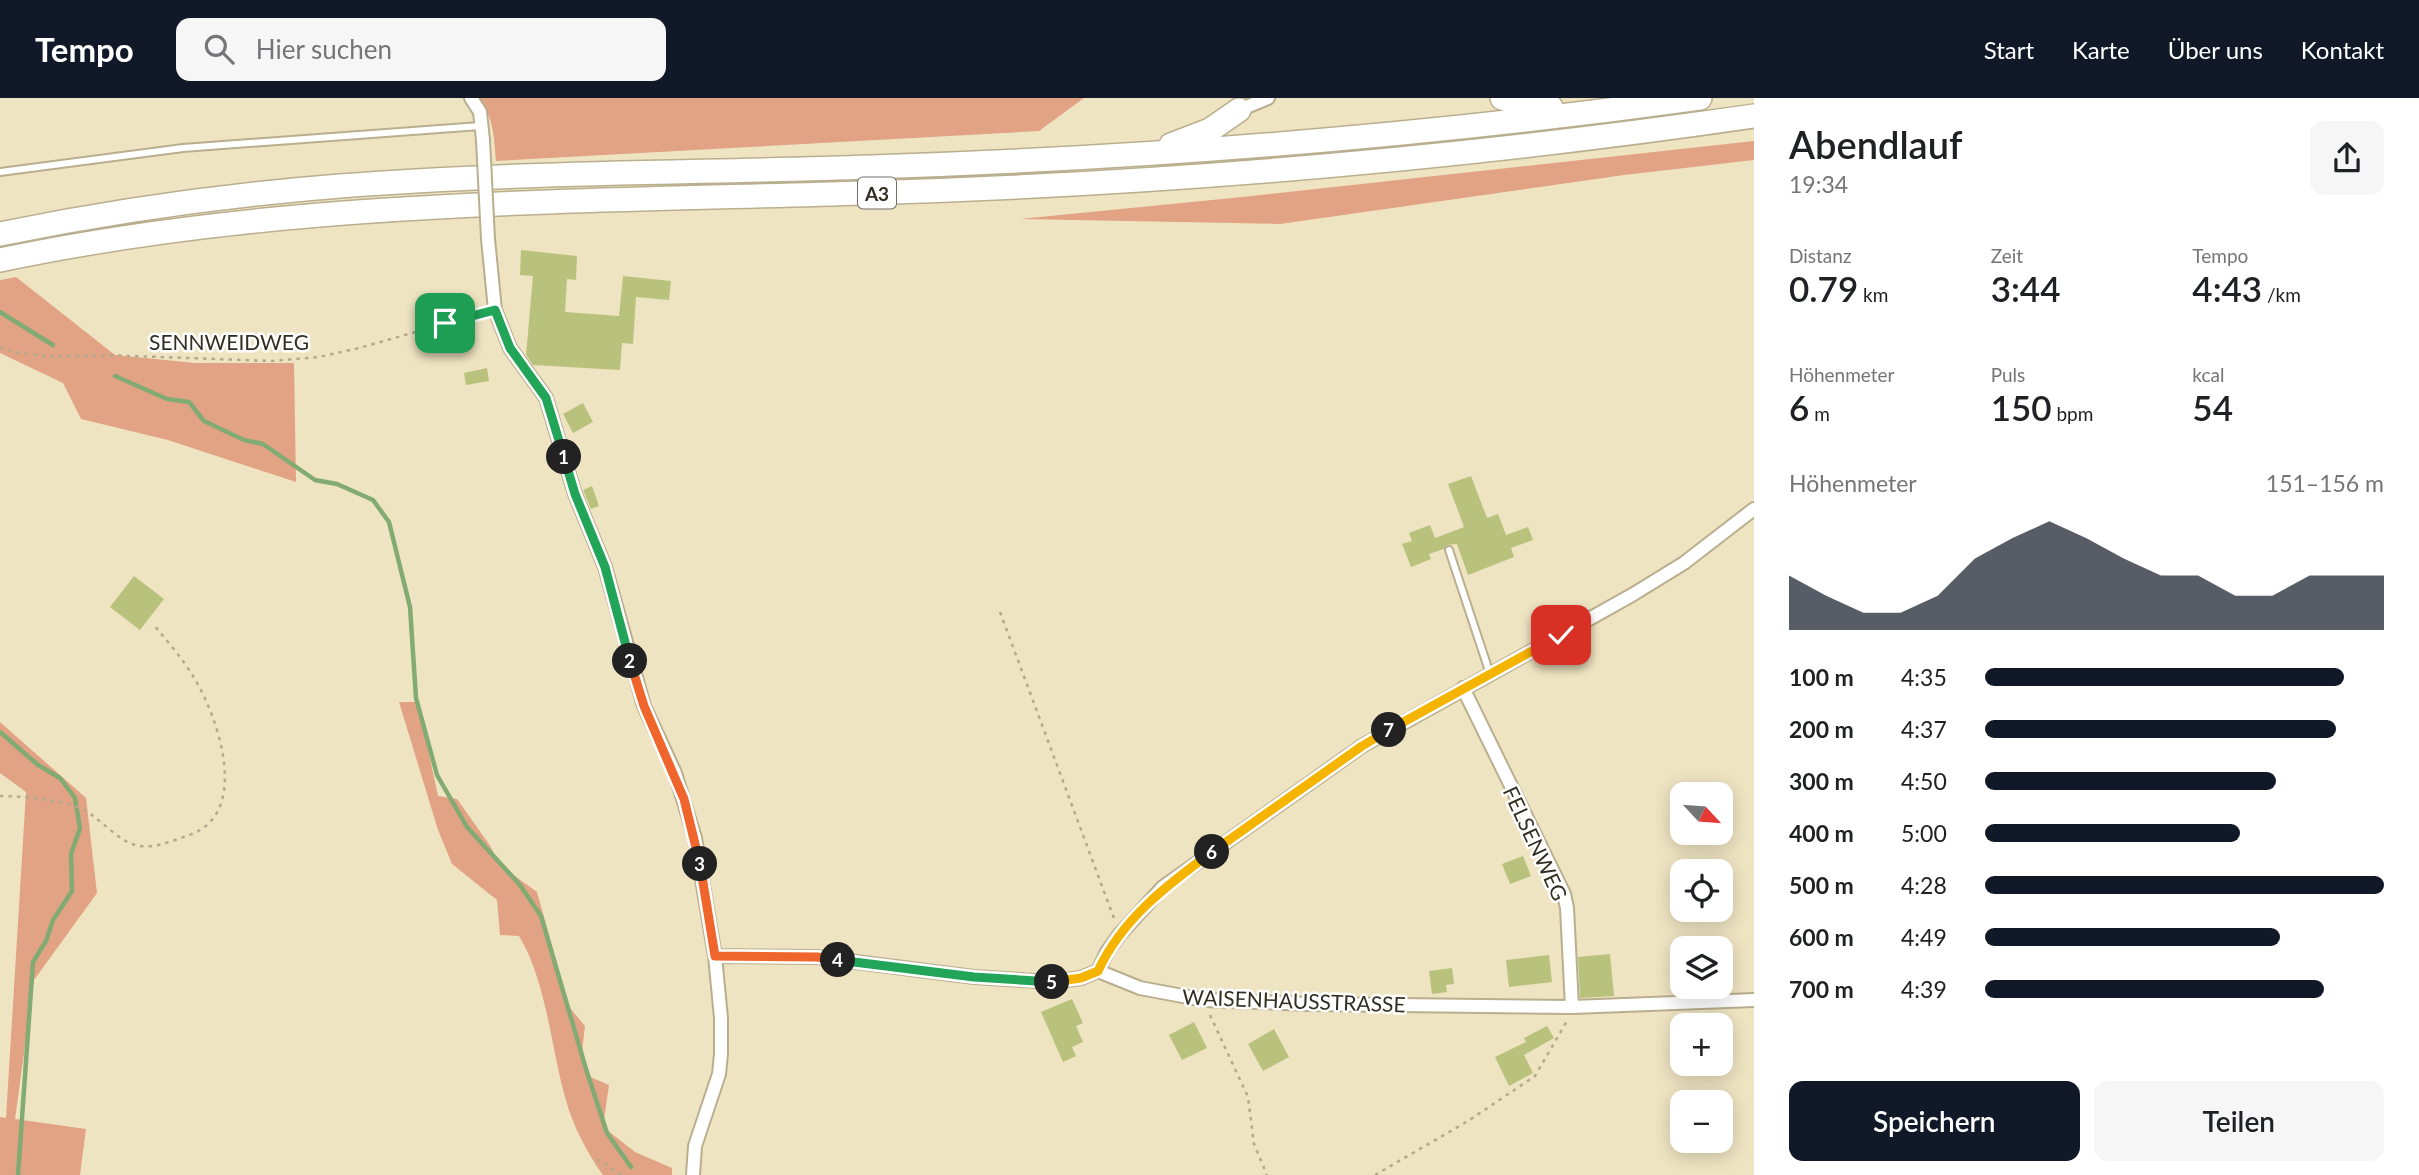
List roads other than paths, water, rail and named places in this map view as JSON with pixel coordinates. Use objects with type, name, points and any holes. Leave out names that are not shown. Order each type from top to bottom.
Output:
[{"type":"highway","points":[[1502,98],[1537,107],[1635,107]]},
{"type":"highway","name":"A3","points":[[0,234],[145,208],[340,186],[499,177],[913,166],[1145,155],[1396,135],[1700,98]]},
{"type":"highway","points":[[1145,155],[1205,132],[1239,110]]},
{"type":"highway","name":"A3","points":[[0,260],[150,234],[324,214],[504,203],[1133,182],[1276,171],[1573,141],[1754,116]]},
{"type":"street","points":[[471,98],[480,112],[482,125],[495,310],[510,348],[546,398],[575,494],[605,567],[644,706],[684,799],[697,851],[715,956],[721,1018],[721,1054],[719,1074],[695,1146],[693,1175]]},
{"type":"street","points":[[1239,110],[1268,98]]},
{"type":"street","points":[[715,956],[817,957],[974,977],[1053,982],[1081,978],[1098,971],[1119,934],[1163,887],[1362,746],[1632,596],[1684,563],[1754,509]]},
{"type":"street","name":"FELSENWEG","points":[[1463,688],[1564,894],[1572,1007]]},
{"type":"street","name":"WAISENHAUSSTRASSE","points":[[1098,971],[1140,988],[1204,1000],[1572,1007],[1754,1000]]},
{"type":"lane","points":[[0,172],[184,148],[482,125]]},
{"type":"lane","points":[[1449,550],[1490,674]]},
{"type":"waterway","points":[[0,312],[53,345]]},
{"type":"waterway","points":[[115,376],[167,399],[189,402],[204,421],[244,440],[263,444],[315,480],[337,484],[373,500],[389,522],[410,607],[416,698],[437,775],[467,827],[520,885],[541,916],[607,1133],[631,1167]]},
{"type":"waterway","points":[[0,732],[38,765],[60,778],[75,798],[80,828],[71,854],[72,891],[53,920],[46,941],[33,962],[18,1175]]}]
